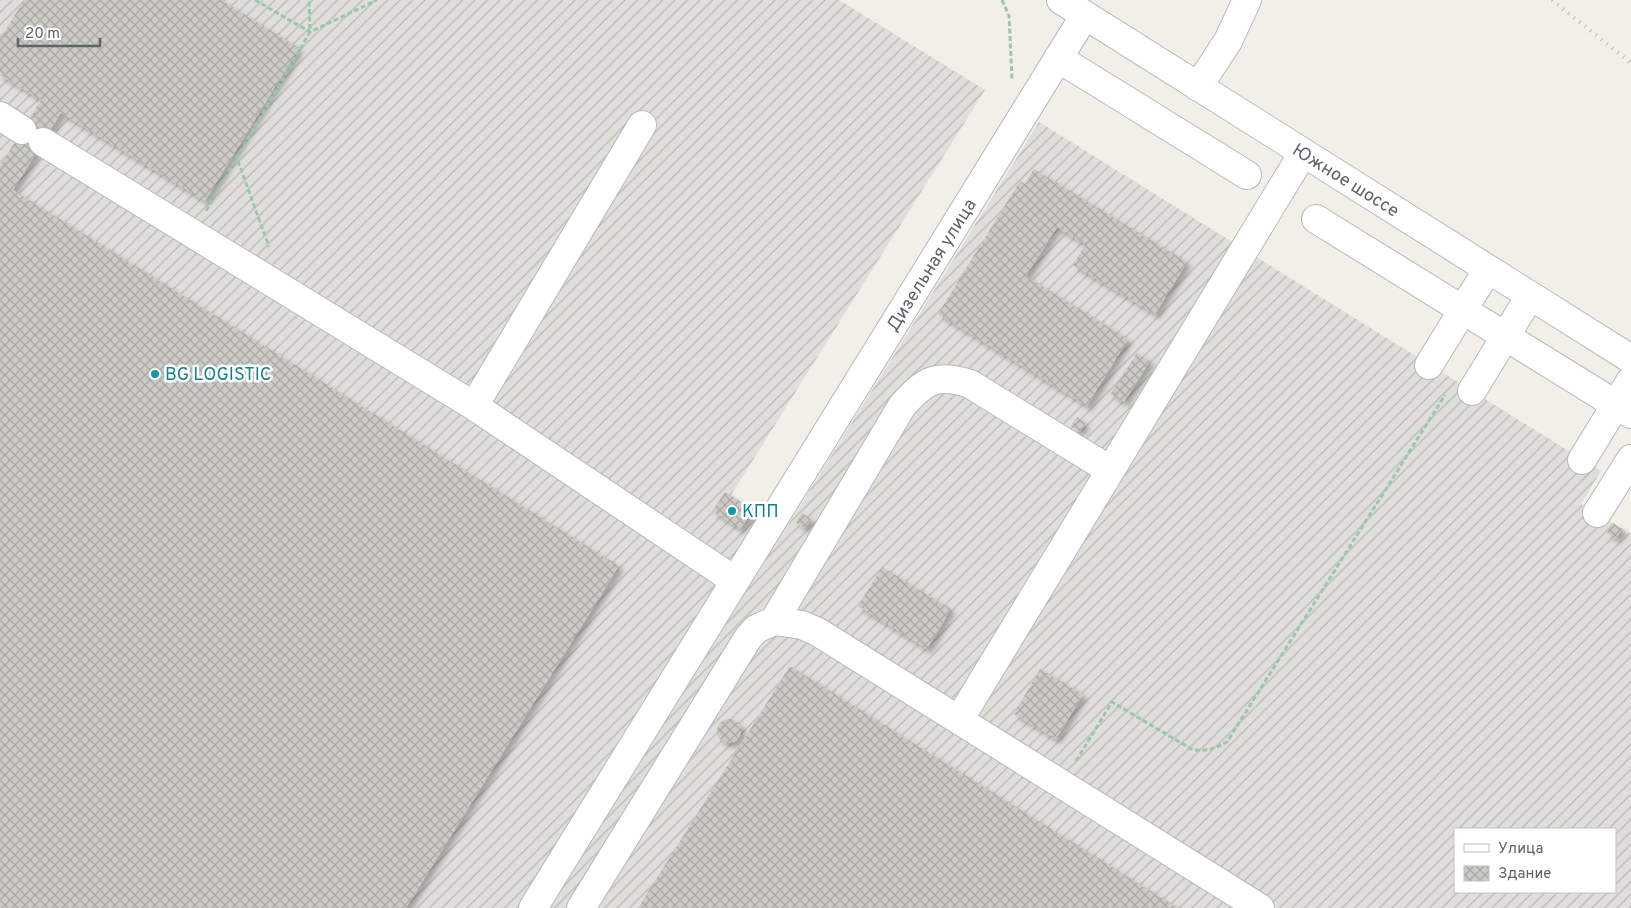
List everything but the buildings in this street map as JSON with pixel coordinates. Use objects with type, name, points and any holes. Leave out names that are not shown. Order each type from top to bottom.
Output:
[{"type":"street","name":"Южное шоссе","points":[[1061,0],[1631,359]]},
{"type":"street","points":[[1198,87],[1228,41],[1247,0]]},
{"type":"street","name":"Дизельная улица","points":[[532,908],[1085,15]]},
{"type":"street","points":[[1058,58],[1247,176]]},
{"type":"street","points":[[474,406],[642,125]]},
{"type":"street","points":[[22,129],[474,406],[734,580]]},
{"type":"street","points":[[959,720],[1303,153]]},
{"type":"street","points":[[1316,219],[1623,410]]},
{"type":"street","points":[[1429,365],[1488,269]]},
{"type":"street","points":[[1459,392],[1505,336],[1530,296]]},
{"type":"street","points":[[774,621],[902,406],[916,391],[931,381],[952,378],[970,384],[1110,470]]},
{"type":"street","points":[[1582,460],[1623,410],[1631,380]]},
{"type":"street","points":[[1597,513],[1631,459]]},
{"type":"street","points":[[581,908],[748,638],[756,629],[774,621],[802,625],[818,632],[1260,908]]},
{"type":"path","points":[[255,0],[310,32]]},
{"type":"path","points":[[203,216],[238,160],[310,32],[309,0]]},
{"type":"path","points":[[310,32],[377,0]]},
{"type":"path","points":[[1002,0],[1009,16],[1012,85],[1031,103]]},
{"type":"path","points":[[238,160],[271,252]]},
{"type":"path","points":[[1074,766],[1112,702],[1193,750],[1205,751],[1217,748],[1227,742],[1459,392]]},
{"type":"shaded area","points":[[0,0],[839,0],[985,90],[731,495],[785,530],[1039,122],[1601,471],[1581,504],[1631,534],[1631,908],[0,908]]},
{"type":"railway","points":[[1552,0],[1631,63]]},
{"type":"place","name":"BG LOGISTIC","points":[[155,374]]},
{"type":"place","name":"КПП","points":[[732,511]]}]
